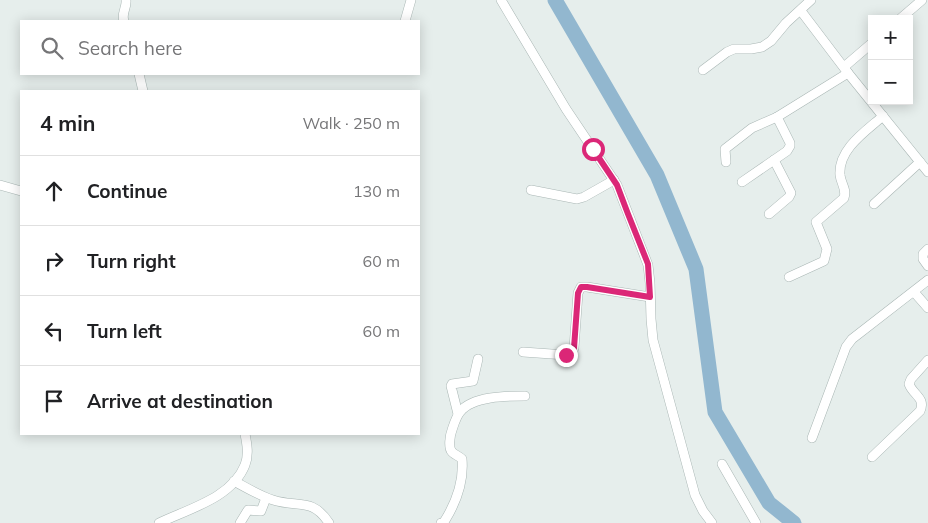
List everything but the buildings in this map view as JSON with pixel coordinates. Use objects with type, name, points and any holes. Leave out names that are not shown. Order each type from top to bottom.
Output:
[{"type":"street","points":[[124,20],[122,16],[126,0]]},
{"type":"street","points":[[405,20],[411,0]]},
{"type":"street","points":[[501,0],[566,109],[614,180],[648,264],[653,340],[695,495],[712,523]]},
{"type":"street","points":[[704,70],[727,52],[734,49],[751,49],[772,41],[786,23],[811,0]]},
{"type":"street","points":[[905,15],[922,0]]},
{"type":"street","points":[[801,10],[846,70],[928,172]]},
{"type":"street","points":[[726,162],[725,149],[752,128],[777,117],[846,70],[868,48]]},
{"type":"street","points":[[140,75],[143,90]]},
{"type":"street","points":[[789,277],[824,261],[827,249],[816,222],[844,198],[846,194],[840,176],[846,152],[851,145],[883,116]]},
{"type":"street","points":[[742,182],[774,160],[790,146],[777,117]]},
{"type":"street","points":[[769,214],[789,197],[791,193],[774,160]]},
{"type":"street","points":[[874,204],[920,162]]},
{"type":"street","points":[[531,190],[577,199],[614,180]]},
{"type":"street","points":[[0,185],[20,190]]},
{"type":"street","points":[[928,249],[923,259],[928,266]]},
{"type":"street","points":[[812,438],[846,347],[852,339],[928,280]]},
{"type":"street","points":[[523,352],[571,354],[574,348],[578,293],[581,287],[650,297]]},
{"type":"street","points":[[914,292],[928,308]]},
{"type":"street","points":[[441,523],[444,522],[459,491],[461,478],[462,458],[452,452],[450,439],[458,414],[452,384],[473,381],[478,359]]},
{"type":"street","points":[[872,457],[923,406],[922,400],[911,390],[909,384],[928,360]]},
{"type":"street","points":[[458,414],[469,405],[486,399],[503,396],[525,396]]},
{"type":"street","points":[[159,523],[217,498],[234,481],[246,463],[245,435]]},
{"type":"street","points":[[722,464],[756,523]]},
{"type":"street","points":[[234,481],[266,498],[313,507],[319,510],[328,523]]},
{"type":"street","points":[[240,523],[248,510],[261,511],[266,498]]},
{"type":"waterway","points":[[555,0],[657,175],[696,269],[715,412],[769,503],[794,523]]},
{"type":"route","points":[[566,355],[571,354],[574,348],[578,293],[581,287],[650,297],[648,264],[617,185],[593,149]]}]
